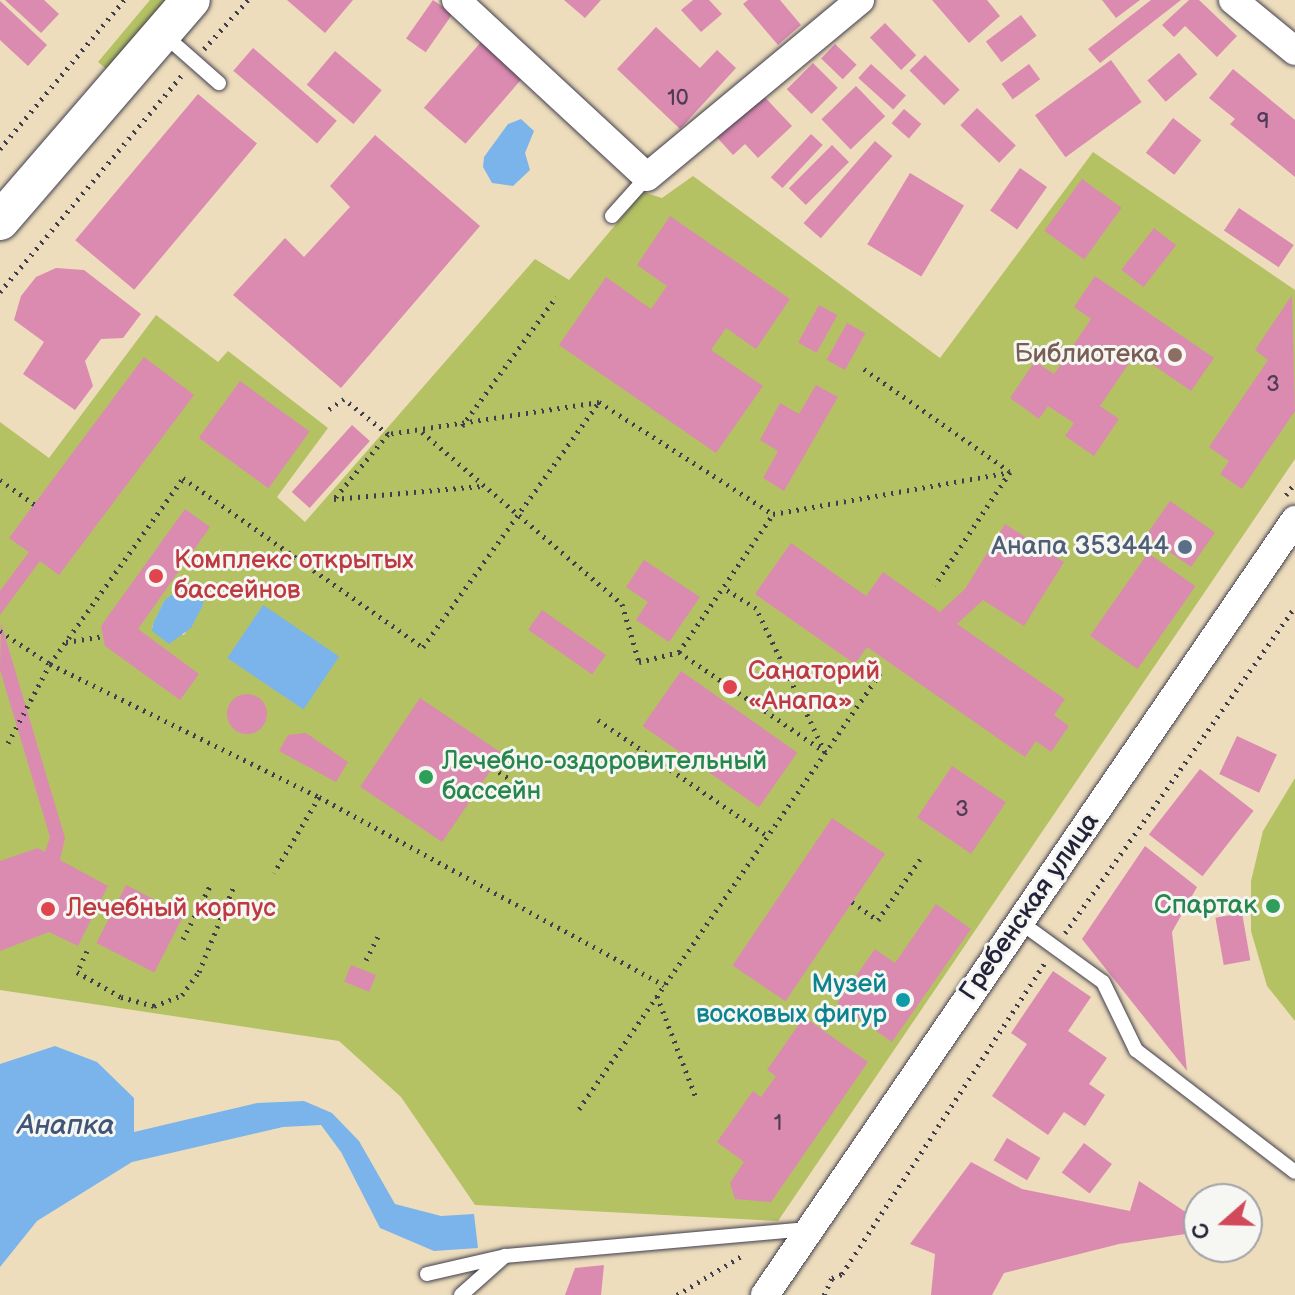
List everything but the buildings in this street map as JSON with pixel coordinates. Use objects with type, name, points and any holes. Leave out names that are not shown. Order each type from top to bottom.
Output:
[{"type":"street","points":[[4,210],[191,0]]},
{"type":"street","points":[[456,0],[647,177],[860,0]]},
{"type":"street","points":[[1233,0],[1295,51]]},
{"type":"street","name":"Гребенская улица","points":[[771,1293],[808,1229],[1295,520]]},
{"type":"lane","points":[[162,33],[219,83]]},
{"type":"lane","points":[[612,216],[647,177]]},
{"type":"lane","points":[[1020,922],[1103,982],[1136,1050],[1295,1172]]},
{"type":"lane","points":[[427,1274],[505,1256],[808,1229]]},
{"type":"lane","points":[[461,1295],[505,1256]]},
{"type":"path","points":[[0,149],[124,0]]},
{"type":"path","points":[[0,292],[248,0]]},
{"type":"path","points":[[462,427],[556,297]]},
{"type":"path","points":[[864,369],[1010,472]]},
{"type":"path","points":[[326,411],[344,399],[388,434],[462,427],[599,402],[773,514],[1010,472]]},
{"type":"path","points":[[8,743],[50,664],[183,478],[423,647],[599,402]]},
{"type":"path","points":[[421,432],[622,604],[639,662],[679,652],[773,514]]},
{"type":"path","points":[[388,434],[334,499],[485,486]]},
{"type":"path","points":[[935,585],[1010,472]]},
{"type":"path","points":[[0,480],[34,504]]},
{"type":"path","points":[[723,587],[756,608],[825,752]]},
{"type":"path","points":[[0,631],[50,664],[319,797],[664,985]]},
{"type":"path","points":[[65,643],[103,636]]},
{"type":"path","points":[[679,652],[825,752]]},
{"type":"path","points":[[579,1109],[881,672]]},
{"type":"path","points":[[598,720],[766,835]]},
{"type":"path","points":[[492,768],[542,799]]},
{"type":"path","points":[[274,873],[319,797]]},
{"type":"path","points":[[852,902],[878,920],[923,855]]},
{"type":"path","points":[[183,939],[211,884]]},
{"type":"path","points":[[87,951],[77,972],[121,997],[154,1006],[182,995],[199,972],[234,886]]},
{"type":"path","points":[[366,960],[380,932]]},
{"type":"path","points":[[657,996],[697,1100]]},
{"type":"path","points":[[824,1295],[832,1278],[842,1274]]},
{"type":"green space","points":[[150,0],[169,0],[110,72],[98,62]]},
{"type":"green space","name":"Санаторий «Анапа»","points":[[1093,152],[1295,290],[1295,459],[778,1221],[475,1205],[401,1097],[339,1041],[0,990],[0,422],[49,458],[156,315],[218,362],[228,351],[328,428],[277,497],[305,522],[535,259],[569,280],[643,192],[662,198],[693,176],[940,358]],"holes":[[[164,601],[203,605],[184,635],[152,627]]]},
{"type":"green space","name":"Спартак","points":[[1295,778],[1295,1021],[1267,986],[1251,931],[1251,881],[1263,831]]},
{"type":"water","points":[[521,119],[534,131],[525,153],[530,170],[513,186],[492,183],[483,167],[484,157],[508,124]]},
{"type":"water","points":[[187,582],[205,594],[203,605],[191,628],[169,644],[152,631],[153,624],[164,601]]},
{"type":"water","points":[[263,605],[339,656],[303,710],[227,658]]},
{"type":"water","name":"Анапка","points":[[55,1046],[97,1062],[134,1098],[134,1132],[257,1103],[304,1101],[332,1113],[359,1141],[395,1204],[441,1216],[474,1214],[478,1248],[434,1251],[380,1228],[341,1152],[321,1125],[283,1127],[132,1162],[37,1221],[0,1267],[0,1064]]},
{"type":"place","name":"Библиотека","points":[[1175,355]]},
{"type":"place","name":"Анапа 353444","points":[[1185,547]]},
{"type":"place","name":"Комплекс открытых бассейнов","points":[[156,576]]},
{"type":"place","name":"Санаторий «Анапа»","points":[[730,687]]},
{"type":"place","name":"Лечебно-оздоровительный бассейн","points":[[426,777]]},
{"type":"place","name":"Спартак","points":[[1273,906]]},
{"type":"place","name":"Лечебный корпус","points":[[48,909]]},
{"type":"place","name":"Музей восковых фигур","points":[[903,1000]]}]
